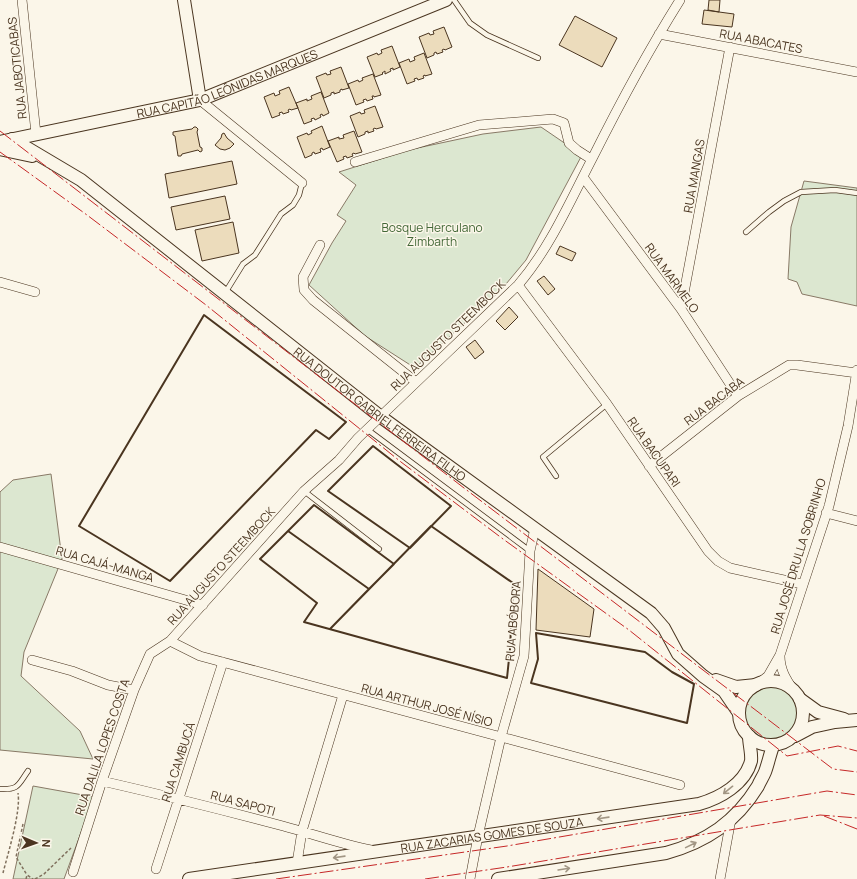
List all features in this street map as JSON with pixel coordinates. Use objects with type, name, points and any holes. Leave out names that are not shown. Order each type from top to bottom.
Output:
[{"type":"main road","points":[[184,0],[200,100]]},
{"type":"main road","name":"RUA CAPITÃO LEÔNIDAS MARQUES","points":[[0,142],[200,100],[446,0]]},
{"type":"main road","points":[[38,133],[38,144],[41,152],[47,160]]},
{"type":"main road","name":"RUA DOUTOR GABRIEL FERREIRA FILHO","points":[[12,139],[81,180],[226,293],[381,417],[536,528],[651,613],[664,628],[678,654],[702,676],[724,690],[739,713]]},
{"type":"main road","name":"RUA DOUTOR GABRIEL FERREIRA FILHO","points":[[0,149],[47,160]]},
{"type":"main road","name":"RUA DOUTOR GABRIEL FERREIRA FILHO","points":[[702,676],[736,687],[757,684]]},
{"type":"main road","points":[[771,681],[784,684],[818,712],[852,720],[812,727],[788,741],[773,746],[756,742],[749,736],[741,726],[739,713],[740,704],[749,690],[757,684],[771,681]]},
{"type":"main road","points":[[788,741],[795,735],[803,718],[803,708],[797,695]]},
{"type":"main road","name":"RUA ZACARIAS GOMES DE SOUZA","points":[[189,879],[700,804],[713,800],[727,792],[746,774],[751,760],[749,736]]},
{"type":"main road","points":[[498,879],[666,853],[686,848],[706,838],[731,819],[748,801],[765,773],[773,746]]},
{"type":"street","name":"RUA JABOTICABAS","points":[[22,0],[38,133]]},
{"type":"street","name":"RUA AUGUSTO STEEMBOCK","points":[[170,641],[304,491],[339,460],[358,438],[518,285],[530,271],[544,249],[618,107],[680,0]]},
{"type":"street","name":"RUA ABACATES","points":[[659,34],[857,72]]},
{"type":"street","name":"RUA MANGAS","points":[[681,309],[730,47]]},
{"type":"street","points":[[200,100],[302,183]]},
{"type":"street","points":[[355,162],[479,125],[553,119],[564,123],[569,143],[592,159]]},
{"type":"street","name":"RUA MARMELO","points":[[582,177],[681,309],[738,396]]},
{"type":"street","points":[[320,245],[303,277],[304,290],[313,300],[416,382]]},
{"type":"street","points":[[0,282],[35,292]]},
{"type":"street","name":"RUA BACUPARI","points":[[518,285],[607,404],[708,551],[718,561],[730,568],[802,584]]},
{"type":"street","name":"RUA BACABA","points":[[650,466],[738,396],[789,365],[857,372]]},
{"type":"street","name":"RUA JOSÉ DRULLA SOBRINHO","points":[[757,684],[768,676],[780,654],[829,506],[848,426],[857,372]]},
{"type":"street","points":[[826,513],[857,521]]},
{"type":"street","name":"RUA ABÓBORA","points":[[470,879],[478,836],[501,737],[524,656],[530,551],[536,528]]},
{"type":"street","name":"RUA CAJÁ-MANGA","points":[[0,547],[203,605]]},
{"type":"street","name":"RUA ARTHUR JOSÉ NÍSIO","points":[[170,641],[200,656],[680,785]]},
{"type":"street","name":"RUA DALILA LOPES COSTA","points":[[73,872],[102,781],[134,690],[150,654],[170,641]]},
{"type":"street","name":"RUA JOSÉ DRULLA SOBRINHO","points":[[780,654],[780,665],[785,677],[797,695]]},
{"type":"street","points":[[32,660],[72,671],[108,685],[134,690]]},
{"type":"street","name":"RUA CAMBUCÁ","points":[[156,869],[223,662]]},
{"type":"street","points":[[297,863],[302,831],[343,695]]},
{"type":"street","name":"RUA SAPOTI","points":[[102,781],[179,798],[302,831],[349,846],[377,851]]},
{"type":"street","points":[[720,879],[731,819]]},
{"type":"lane","points":[[454,0],[470,22],[487,35],[538,58]]},
{"type":"lane","points":[[226,293],[244,264],[255,255],[281,214],[293,205],[299,195],[302,183]]},
{"type":"lane","points":[[746,232],[784,201],[801,192],[835,190],[857,193]]},
{"type":"lane","points":[[556,476],[543,457],[607,404]]},
{"type":"lane","points":[[368,430],[530,551]]},
{"type":"lane","points":[[304,491],[379,549]]},
{"type":"lane","points":[[0,789],[10,790],[17,787],[28,771]]},
{"type":"path","points":[[3,873],[19,800],[17,787]]},
{"type":"path","points":[[23,824],[16,856],[27,875],[34,879],[44,874],[84,837]]},
{"type":"path","points":[[26,879],[27,875]]},
{"type":"green space","name":"Bosque Herculano Zimbarth","points":[[541,127],[582,155],[526,260],[501,290],[415,368],[365,336],[309,285],[346,221],[337,215],[356,185],[339,172],[408,150],[483,134]]},
{"type":"green space","points":[[804,181],[857,188],[857,306],[802,294],[797,282],[788,279],[791,227]]},
{"type":"green space","points":[[51,474],[62,559],[24,652],[21,676],[80,731],[93,759],[0,750],[0,492],[13,480]]},
{"type":"green space","points":[[771,686],[786,691],[790,694],[793,698],[798,713],[793,728],[790,732],[786,735],[771,740],[756,735],[752,732],[749,728],[744,713],[749,698],[752,694],[756,691]]},
{"type":"green space","points":[[33,786],[94,797],[64,879],[13,879]]},
{"type":"building","points":[[709,0],[720,0],[719,12],[708,10]]},
{"type":"building","points":[[704,10],[734,14],[732,27],[702,24]]},
{"type":"building","points":[[575,16],[617,38],[602,67],[559,45]]},
{"type":"building","points":[[444,27],[452,47],[445,50],[444,49],[442,50],[443,52],[437,54],[436,52],[434,55],[427,58],[419,37],[429,33],[430,35],[434,34],[433,31]]},
{"type":"building","points":[[392,46],[400,67],[393,70],[393,68],[390,69],[391,71],[385,74],[385,71],[382,73],[383,74],[375,77],[367,57],[377,53],[378,55],[382,53],[381,50]]},
{"type":"building","points":[[424,53],[432,74],[425,75],[423,76],[424,78],[418,80],[417,78],[414,79],[415,81],[407,84],[399,63],[409,59],[410,62],[415,60],[414,57]]},
{"type":"building","points":[[341,67],[349,88],[342,89],[340,92],[334,94],[334,92],[331,93],[331,95],[324,98],[316,77],[326,73],[327,75],[331,74],[330,71]]},
{"type":"building","points":[[373,74],[381,95],[374,97],[372,96],[373,99],[367,101],[366,99],[363,100],[364,102],[356,105],[348,84],[358,80],[359,82],[363,80],[362,78]]},
{"type":"building","points":[[289,87],[298,108],[290,109],[288,110],[289,112],[283,114],[282,112],[279,113],[280,115],[272,118],[264,97],[274,93],[275,96],[280,94],[279,91]]},
{"type":"building","points":[[321,92],[329,113],[323,116],[322,114],[320,115],[321,117],[315,120],[314,118],[311,119],[312,121],[304,124],[296,103],[307,99],[307,101],[312,99],[311,96]]},
{"type":"building","points":[[375,106],[383,127],[375,128],[373,129],[374,131],[368,133],[368,131],[365,132],[365,134],[358,137],[350,116],[360,112],[361,114],[365,113],[364,110]]},
{"type":"building","points":[[322,126],[330,147],[323,150],[322,148],[320,149],[321,152],[315,154],[314,152],[312,155],[305,158],[297,137],[307,133],[308,135],[312,133],[311,131]]},
{"type":"building","points":[[194,127],[198,129],[197,132],[202,151],[200,152],[198,150],[178,156],[173,132],[192,129]]},
{"type":"building","points":[[354,131],[362,152],[354,153],[352,154],[353,156],[347,158],[346,156],[343,157],[344,159],[337,162],[328,141],[339,137],[339,139],[344,138],[343,135]]},
{"type":"building","points":[[224,133],[234,144],[225,150],[220,149],[215,145]]},
{"type":"building","points":[[232,161],[237,184],[169,198],[165,174]]},
{"type":"building","points":[[225,196],[230,219],[176,230],[171,207]]},
{"type":"building","points":[[233,222],[239,253],[202,261],[195,230]]},
{"type":"building","points":[[560,246],[576,253],[572,261],[556,254]]},
{"type":"building","points":[[544,276],[555,289],[548,295],[537,281]]},
{"type":"building","points":[[509,307],[518,317],[505,330],[496,321]]},
{"type":"building","points":[[475,340],[484,352],[475,359],[466,347]]},
{"type":"building","points":[[538,569],[594,609],[590,637],[536,630]]},
{"type":"wall","points":[[204,315],[346,422],[329,439],[316,430],[170,581],[79,526],[204,315]]},
{"type":"wall","points":[[373,446],[451,506],[410,548],[328,491],[373,446]]},
{"type":"wall","points":[[314,505],[394,564],[369,589],[288,531],[314,505]]},
{"type":"wall","points":[[431,526],[513,583],[507,678],[304,622],[317,603],[260,559],[288,531],[369,589],[330,629],[431,526]]},
{"type":"wall","points":[[536,633],[645,652],[672,672],[694,684],[687,723],[531,683],[538,659],[536,633]]},
{"type":"power","points":[[0,131],[464,488],[833,769],[857,772]]},
{"type":"power","points":[[0,152],[87,215],[206,305],[401,462],[503,539],[629,630],[787,756],[838,746],[857,751]]},
{"type":"power","points":[[276,879],[507,846],[827,791],[857,795]]},
{"type":"power","points":[[425,879],[507,867],[820,815],[857,818]]},
{"type":"power","points":[[824,816],[857,829]]}]
